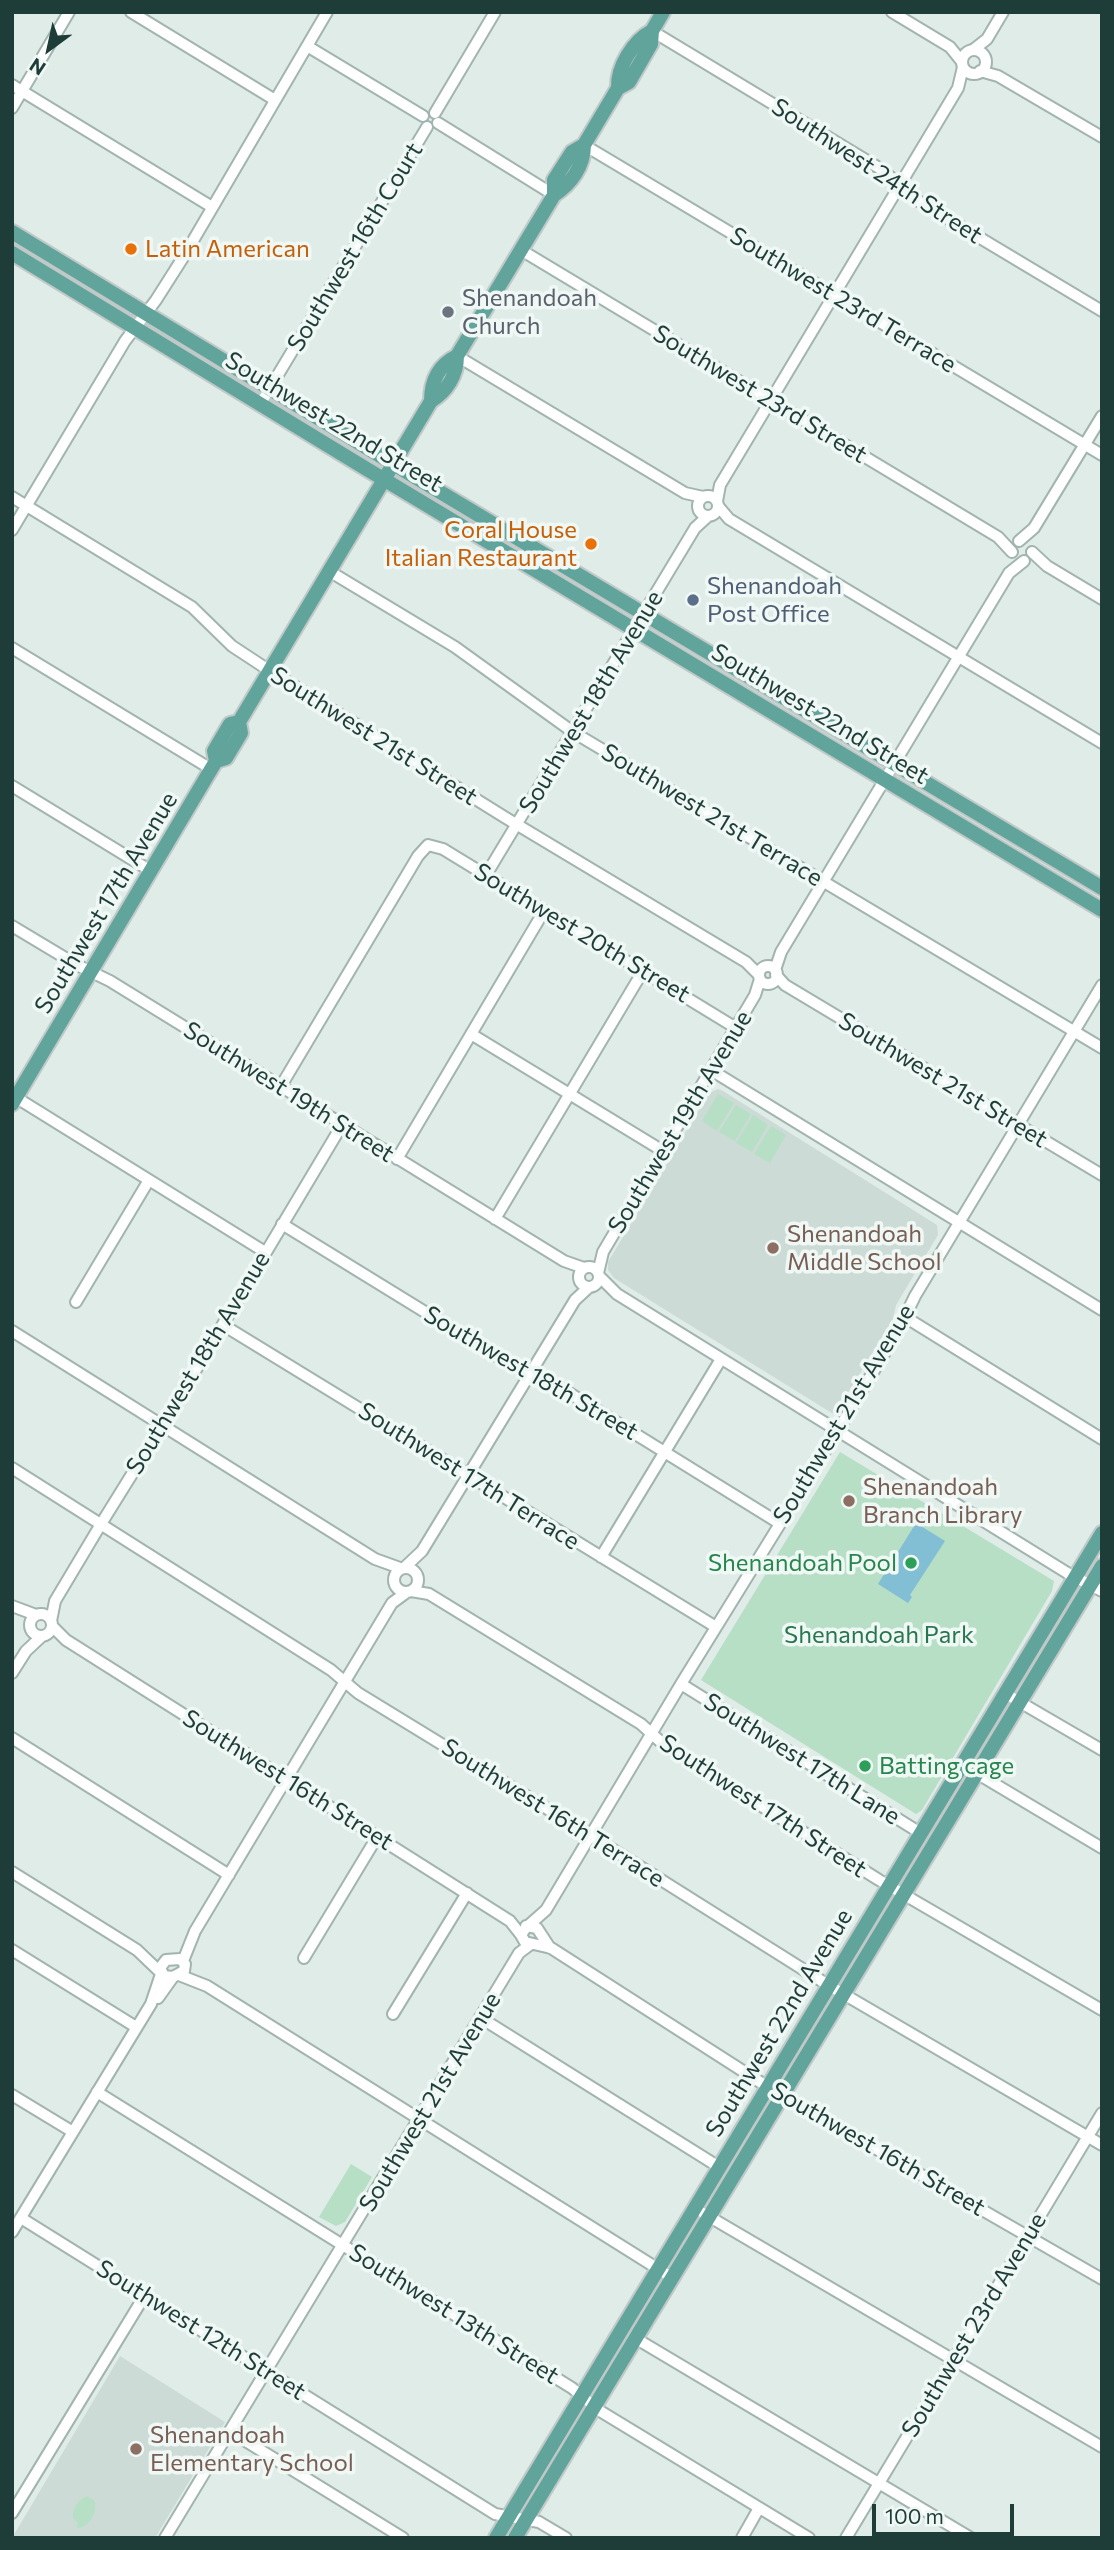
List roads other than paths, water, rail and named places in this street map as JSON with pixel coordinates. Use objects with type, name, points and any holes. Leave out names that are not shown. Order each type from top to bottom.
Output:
[{"type":"main road","name":"Southwest 17th Avenue","points":[[14,1099],[214,765],[226,758],[241,733],[239,722],[431,401],[443,394],[457,370],[457,356],[554,195],[566,187],[584,159],[584,145],[618,88],[629,82],[651,44],[652,31],[663,12]]},
{"type":"main road","name":"Southwest 22nd Street","points":[[12,232],[393,464],[1102,888]]},
{"type":"main road","name":"Southwest 22nd Street","points":[[12,253],[384,480],[1102,910]]},
{"type":"main road","name":"Southwest 22nd Avenue","points":[[496,2538],[1102,1533]]},
{"type":"main road","name":"Southwest 22nd Avenue","points":[[515,2538],[842,1993],[1020,1702],[1096,1588],[1102,1566]]},
{"type":"street","points":[[12,108],[17,88],[69,12]]},
{"type":"street","points":[[131,12],[275,100]]},
{"type":"street","points":[[12,530],[134,328],[180,263],[327,12]]},
{"type":"street","name":"Southwest 16th Court","points":[[261,403],[495,12]]},
{"type":"street","points":[[892,12],[950,47],[963,64],[981,65],[1102,138]]},
{"type":"street","points":[[981,65],[987,39],[1003,12]]},
{"type":"street","name":"Southwest 24th Street","points":[[652,31],[884,171],[910,196],[1102,311]]},
{"type":"street","points":[[963,64],[971,50],[987,39]]},
{"type":"street","points":[[307,46],[554,195]]},
{"type":"street","points":[[950,47],[979,51],[981,65]]},
{"type":"street","name":"Southwest 18th Avenue","points":[[959,86],[963,64]]},
{"type":"street","name":"Southwest 18th Avenue","points":[[486,875],[959,86],[981,65]]},
{"type":"street","points":[[17,88],[212,207]]},
{"type":"street","name":"Southwest 23rd Terrace","points":[[584,145],[1102,455]]},
{"type":"street","name":"Southwest 23rd Street","points":[[521,250],[1015,547]]},
{"type":"street","points":[[457,356],[1102,743]]},
{"type":"street","points":[[1015,547],[1034,528],[1102,416]]},
{"type":"street","name":"Southwest 21st Street","points":[[12,498],[192,607],[233,646],[270,671],[517,825],[1102,1175]]},
{"type":"street","points":[[1028,555],[1034,528]]},
{"type":"street","points":[[1015,547],[1026,542],[1028,555]]},
{"type":"street","points":[[1015,547],[1017,560],[1028,555]]},
{"type":"street","name":"Southwest 19th Avenue","points":[[1009,573],[1015,547]]},
{"type":"street","points":[[1028,555],[1102,599]]},
{"type":"street","name":"Southwest 19th Avenue","points":[[403,1568],[422,1551],[469,1476],[958,656],[1009,573],[1028,555]]},
{"type":"street","name":"Southwest 21st Terrace","points":[[329,572],[455,647],[573,732],[1102,1048]]},
{"type":"street","points":[[12,648],[214,765]]},
{"type":"street","points":[[12,786],[151,871]]},
{"type":"street","name":"Southwest 20th Street","points":[[281,1086],[425,846],[432,845],[443,849],[736,1028]]},
{"type":"street","points":[[397,1159],[544,911]]},
{"type":"street","name":"Southwest 19th Street","points":[[12,926],[110,981],[281,1086],[564,1261],[585,1278]]},
{"type":"street","points":[[495,1219],[643,971]]},
{"type":"street","name":"Southwest 21st Avenue","points":[[165,2538],[837,1430],[1102,985]]},
{"type":"street","points":[[471,1034],[663,1151]]},
{"type":"street","points":[[711,1070],[1102,1310]]},
{"type":"street","points":[[14,1099],[265,1252]]},
{"type":"street","name":"Southwest 18th Avenue","points":[[12,1673],[41,1625],[50,1604],[55,1601],[342,1125]]},
{"type":"street","points":[[76,1302],[149,1180]]},
{"type":"street","name":"Southwest 18th Street","points":[[282,1224],[516,1368],[545,1378],[779,1523]]},
{"type":"street","name":"Southwest 19th Avenue","points":[[599,1275],[603,1252]]},
{"type":"street","points":[[585,1278],[597,1283],[599,1275]]},
{"type":"street","points":[[599,1275],[617,1294]]},
{"type":"street","points":[[585,1278],[617,1294],[1096,1588]]},
{"type":"street","points":[[905,1317],[1102,1439]]},
{"type":"street","name":"Southwest 17th Terrace","points":[[222,1325],[716,1627]]},
{"type":"street","points":[[12,1331],[379,1562],[412,1569],[417,1578],[409,1591],[391,1603]]},
{"type":"street","points":[[601,1557],[721,1359]]},
{"type":"street","name":"Southwest 16th Terrace","points":[[12,1468],[331,1670],[358,1693],[828,1985],[1102,2145]]},
{"type":"street","name":"Southwest 19th Avenue","points":[[417,1578],[422,1551]]},
{"type":"street","points":[[379,1562],[399,1590],[409,1591]]},
{"type":"street","points":[[168,1975],[161,1965],[177,1961],[391,1603],[394,1581],[403,1568]]},
{"type":"street","name":"Southwest 17th Street","points":[[417,1578],[429,1594],[641,1724],[663,1744],[890,1886],[1102,2010]]},
{"type":"street","name":"Southwest 17th Street","points":[[409,1591],[429,1594]]},
{"type":"street","name":"Southwest 16th Street","points":[[13,1607],[767,2086],[1102,2279]]},
{"type":"street","name":"Southwest 17th Lane","points":[[681,1684],[922,1834]]},
{"type":"street","points":[[1006,1694],[1102,1751]]},
{"type":"street","points":[[12,1738],[229,1875]]},
{"type":"street","points":[[963,1765],[1102,1849]]},
{"type":"street","points":[[304,1958],[377,1837]]},
{"type":"street","points":[[12,1872],[137,1950],[168,1975],[207,1986]]},
{"type":"street","points":[[393,2014],[467,1893]]},
{"type":"street","points":[[12,1950],[136,2027]]},
{"type":"street","points":[[137,1950],[177,1961],[207,1986],[671,2277]]},
{"type":"street","points":[[12,2232],[168,1975],[184,1971],[177,1961]]},
{"type":"street","points":[[481,2018],[719,2167]]},
{"type":"street","name":"Southwest 13th Street","points":[[97,2092],[582,2395],[594,2406],[809,2538]]},
{"type":"street","points":[[12,2095],[73,2132]]},
{"type":"street","name":"Southwest 23rd Avenue","points":[[846,2538],[1102,2113]]},
{"type":"street","points":[[695,2207],[1102,2447]]},
{"type":"street","name":"Southwest 12th Street","points":[[21,2218],[495,2514],[540,2522],[566,2538]]},
{"type":"street","points":[[12,2513],[145,2295]]},
{"type":"street","points":[[635,2338],[971,2538]]},
{"type":"street","points":[[231,2432],[403,2538]]},
{"type":"street","points":[[742,2538],[759,2508]]},
{"type":"water","name":"Shenandoah Pool","points":[[916,1523],[945,1541],[910,1595],[912,1597],[908,1603],[878,1584]]},
{"type":"place","name":"Latin American","points":[[131,249]]},
{"type":"place","name":"Shenandoah Church","points":[[448,312]]},
{"type":"place","name":"Coral House Italian Restaurant","points":[[591,544]]},
{"type":"place","name":"Shenandoah Post Office","points":[[693,600]]},
{"type":"place","name":"Shenandoah Middle School","points":[[773,1248]]},
{"type":"place","name":"Shenandoah Branch Library","points":[[849,1501]]},
{"type":"place","name":"Shenandoah Pool","points":[[911,1563]]},
{"type":"place","name":"Batting cage","points":[[865,1766]]},
{"type":"place","name":"Shenandoah Elementary School","points":[[136,2449]]},
{"type":"park label","name":"Shenandoah Park","points":[[879,1635]]}]
